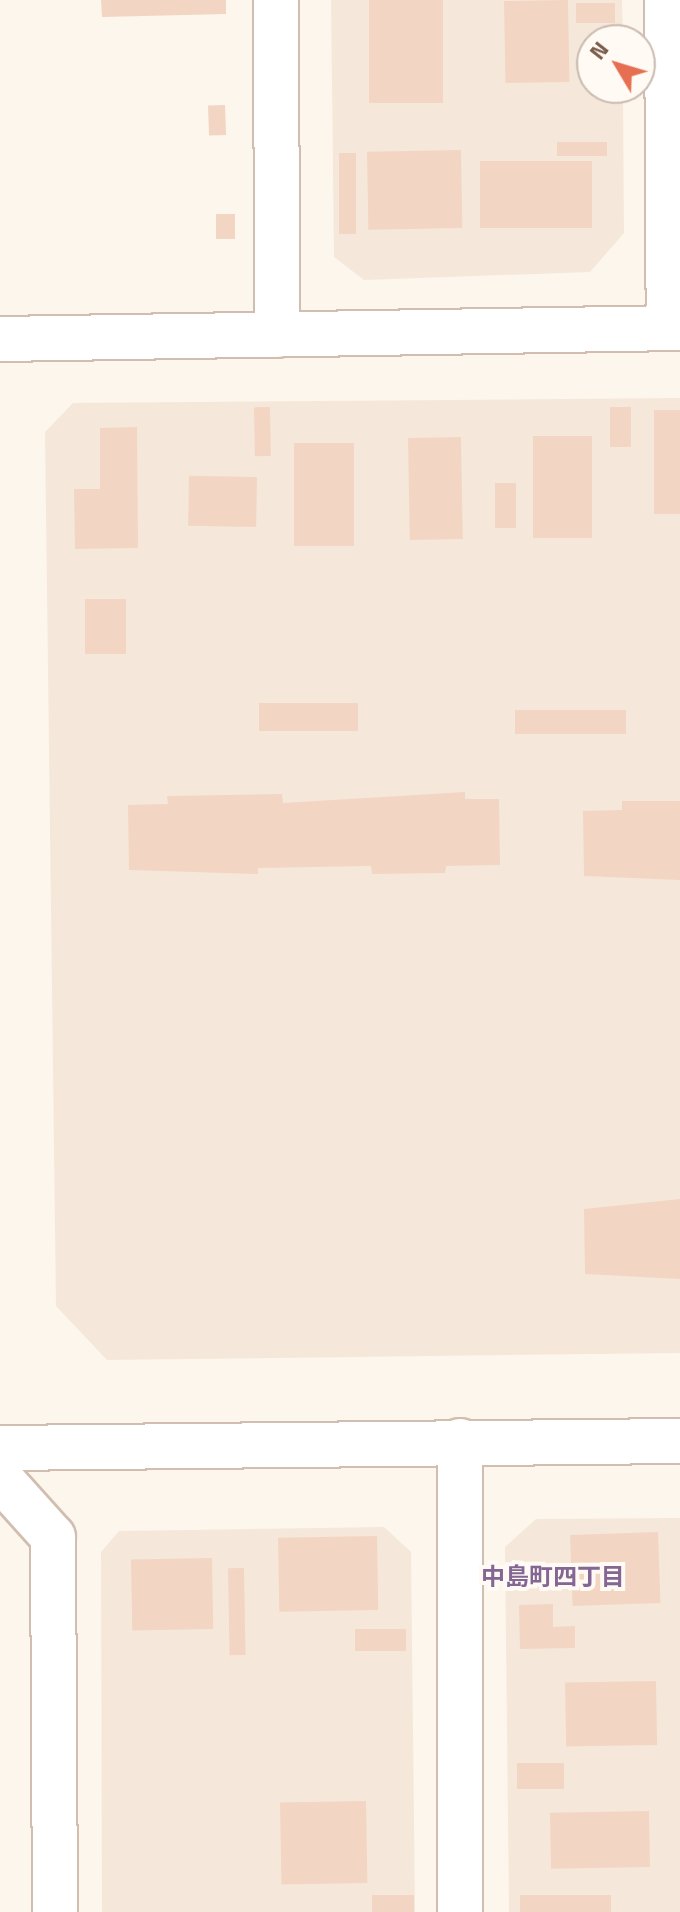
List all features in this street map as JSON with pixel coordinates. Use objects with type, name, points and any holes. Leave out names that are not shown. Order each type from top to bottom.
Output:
[{"type":"street","points":[[276,0],[277,335]]},
{"type":"street","points":[[0,339],[675,328],[667,0]]},
{"type":"street","points":[[460,1441],[460,1912]]},
{"type":"street","points":[[0,1448],[680,1441]]},
{"type":"street","points":[[0,1478],[53,1537],[55,1912]]},
{"type":"shaded area","points":[[331,0],[622,0],[623,24],[576,24],[576,104],[623,104],[624,233],[590,272],[364,280],[334,257]]},
{"type":"shaded area","points":[[680,398],[680,1353],[107,1360],[56,1306],[45,432],[73,403]]},
{"type":"shaded area","points":[[680,1518],[680,1912],[509,1912],[505,1547],[536,1519]]},
{"type":"shaded area","points":[[384,1527],[411,1552],[415,1912],[102,1912],[101,1552],[119,1531]]},
{"type":"building","points":[[101,0],[226,0],[226,14],[102,17]]},
{"type":"building","points":[[369,0],[443,0],[443,103],[369,103]]},
{"type":"building","points":[[568,0],[569,82],[505,83],[504,1]]},
{"type":"building","points":[[576,3],[615,3],[615,23],[576,23]]},
{"type":"building","points":[[225,105],[226,135],[209,136],[208,106]]},
{"type":"building","points":[[557,142],[607,142],[607,156],[557,156]]},
{"type":"building","points":[[461,150],[462,228],[368,230],[367,152]]},
{"type":"building","points":[[339,153],[356,153],[356,234],[339,234]]},
{"type":"building","points":[[480,161],[592,161],[592,228],[480,228]]},
{"type":"building","points":[[216,214],[235,214],[235,239],[216,239]]},
{"type":"building","points":[[254,407],[270,407],[271,456],[255,456]]},
{"type":"building","points":[[610,407],[631,407],[631,447],[610,447]]},
{"type":"building","points":[[654,410],[680,410],[680,514],[654,514]]},
{"type":"building","points":[[137,427],[138,548],[75,549],[74,489],[100,489],[100,428]]},
{"type":"building","points":[[533,436],[592,436],[592,538],[533,538]]},
{"type":"building","points":[[461,437],[463,539],[410,540],[408,438]]},
{"type":"building","points":[[294,443],[354,443],[354,546],[294,546]]},
{"type":"building","points":[[189,476],[257,477],[256,527],[188,526]]},
{"type":"building","points":[[495,483],[516,483],[516,528],[495,528]]},
{"type":"building","points":[[85,599],[126,599],[126,654],[85,654]]},
{"type":"building","points":[[259,703],[358,703],[358,731],[259,731]]},
{"type":"building","points":[[515,710],[626,710],[626,734],[515,734]]},
{"type":"building","points":[[465,792],[465,799],[499,799],[500,865],[446,866],[445,873],[372,874],[371,866],[258,868],[258,874],[129,870],[128,805],[168,804],[167,796],[282,794],[283,803]]},
{"type":"building","points":[[622,801],[680,801],[680,880],[584,876],[583,811],[622,810]]},
{"type":"building","points":[[680,1199],[680,1279],[585,1274],[584,1209]]},
{"type":"building","points":[[658,1532],[660,1603],[573,1606],[570,1535]]},
{"type":"building","points":[[377,1536],[378,1610],[279,1612],[278,1538]]},
{"type":"building","points":[[212,1558],[213,1629],[132,1630],[131,1559]]},
{"type":"building","points":[[228,1568],[244,1568],[246,1655],[230,1655]]},
{"type":"building","points":[[553,1604],[553,1627],[575,1626],[575,1648],[520,1649],[519,1605]]},
{"type":"building","points":[[355,1629],[406,1629],[406,1651],[355,1651]]},
{"type":"building","points":[[656,1681],[657,1745],[566,1747],[565,1683]]},
{"type":"building","points":[[517,1763],[564,1763],[564,1789],[517,1789]]},
{"type":"building","points":[[366,1801],[367,1883],[281,1884],[280,1803]]},
{"type":"building","points":[[649,1811],[650,1867],[551,1869],[550,1813]]},
{"type":"building","points":[[372,1895],[414,1895],[414,1912],[372,1912]]},
{"type":"building","points":[[520,1895],[611,1895],[611,1912],[520,1912]]},
{"type":"district","name":"中島町四丁目","points":[[553,1577]]}]
